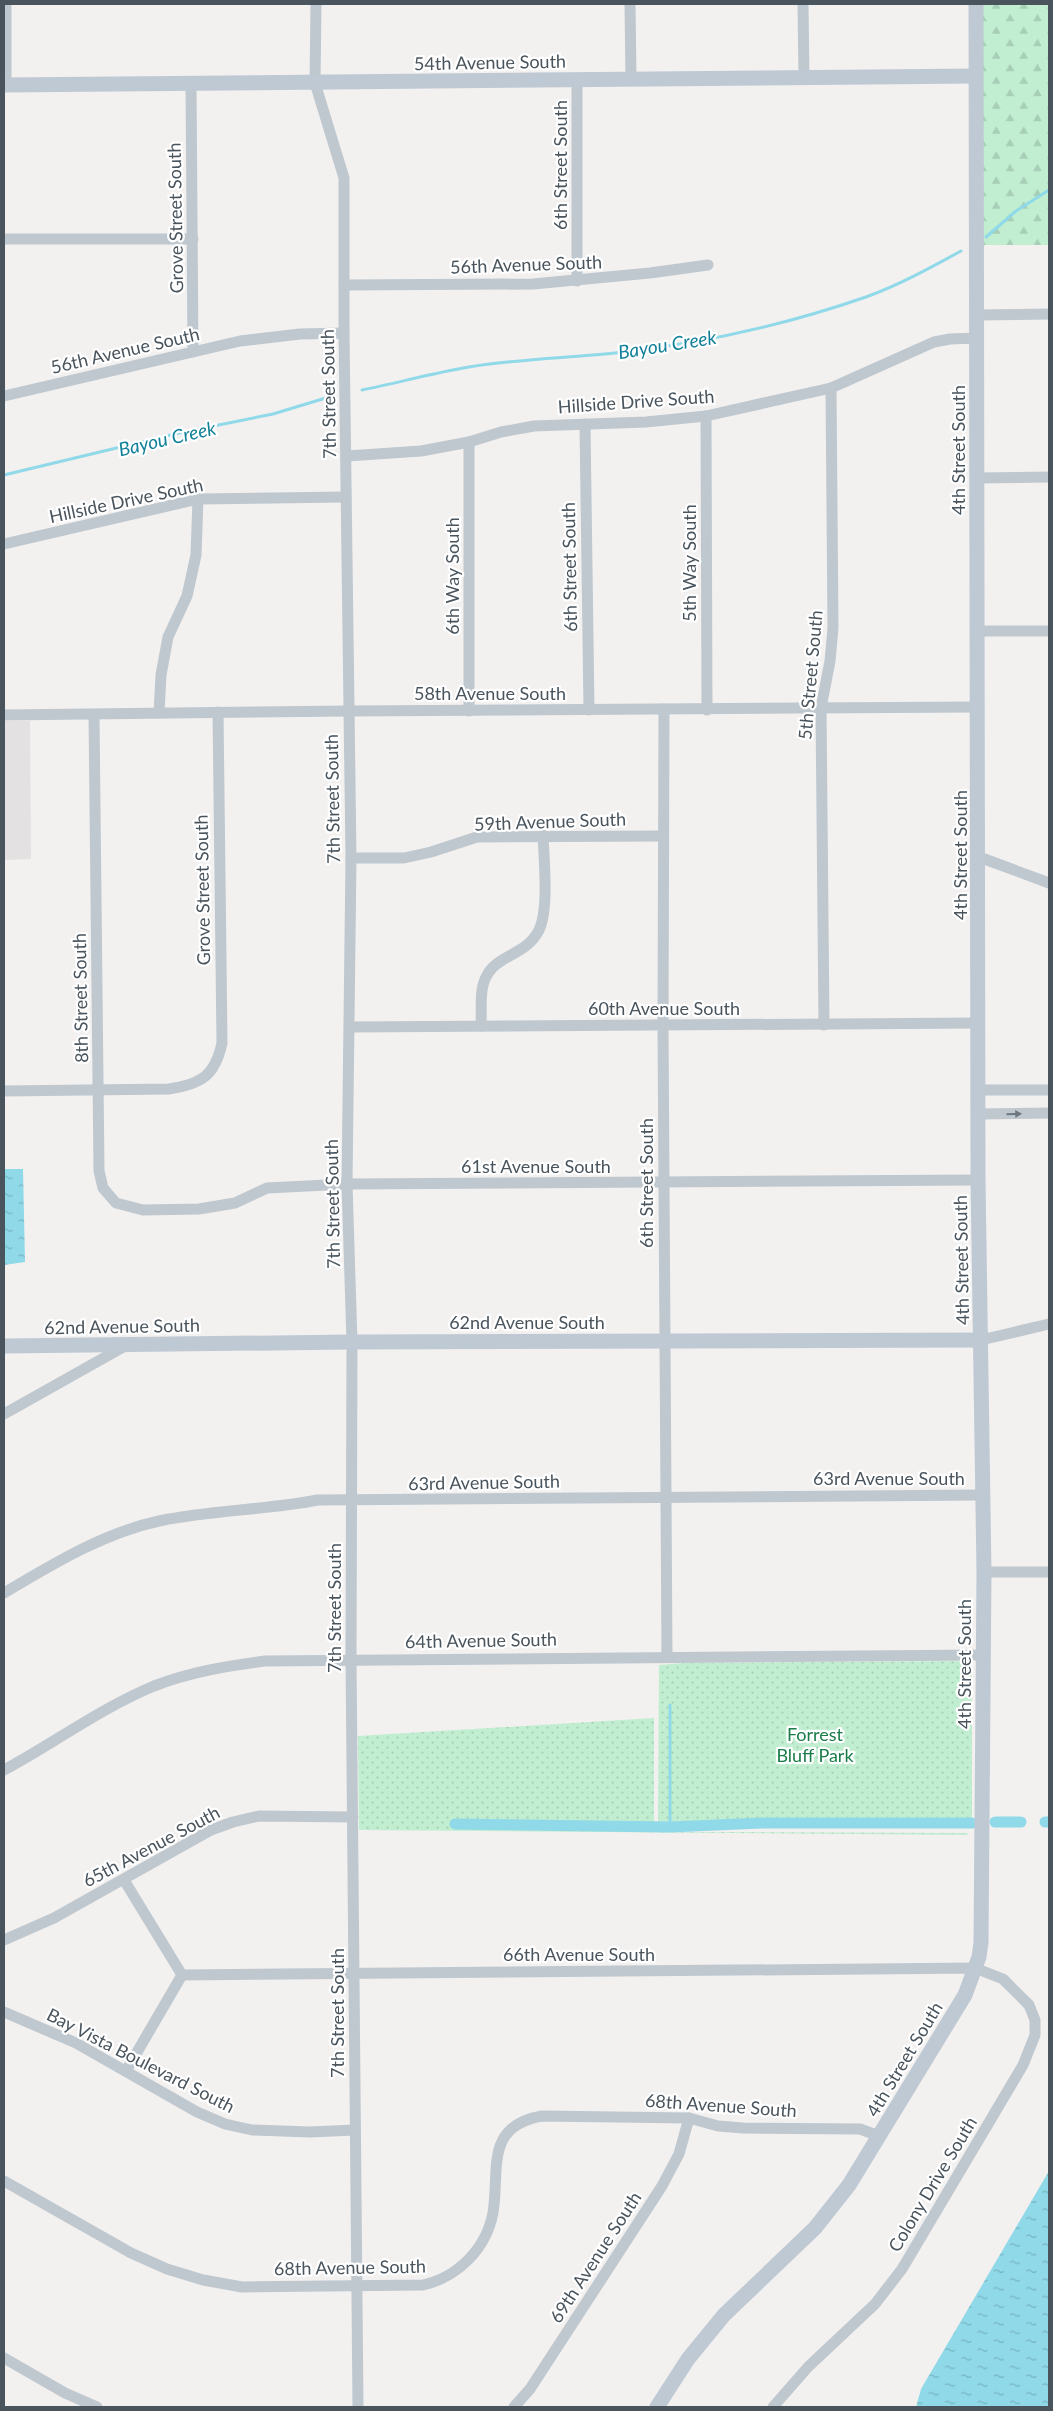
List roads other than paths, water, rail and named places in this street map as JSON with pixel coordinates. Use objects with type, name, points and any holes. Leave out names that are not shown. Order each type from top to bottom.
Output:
[{"type":"street","points":[[5,85],[6,4]]},
{"type":"street","name":"7th Street South","points":[[316,4],[316,83],[344,178],[344,333],[351,858],[347,1184],[352,1342],[351,1659],[358,2407]]},
{"type":"street","points":[[630,4],[631,79]]},
{"type":"street","points":[[803,4],[804,78]]},
{"type":"street","name":"4th Street South","points":[[657,2407],[688,2359],[724,2315],[815,2228],[849,2185],[965,1995],[979,1957],[982,1931],[984,1572],[978,1180],[979,857],[976,631],[976,4]]},
{"type":"street","name":"54th Avenue South","points":[[5,85],[976,76]]},
{"type":"street","name":"6th Street South","points":[[577,80],[577,281]]},
{"type":"street","name":"Grove Street South","points":[[191,84],[193,352]]},
{"type":"street","points":[[4,239],[193,239]]},
{"type":"street","name":"56th Avenue South","points":[[344,285],[533,284],[577,281],[708,265]]},
{"type":"street","points":[[977,315],[1049,314]]},
{"type":"street","name":"56th Avenue South","points":[[4,396],[240,341],[300,334],[344,333]]},
{"type":"street","name":"Hillside Drive South","points":[[347,456],[421,451],[469,442],[501,432],[534,426],[646,422],[706,416],[831,388],[934,342],[950,339],[977,338]]},
{"type":"street","name":"5th Street South","points":[[824,1025],[821,708],[830,661],[833,628],[831,388]]},
{"type":"street","name":"5th Way South","points":[[706,416],[707,710]]},
{"type":"street","name":"6th Street South","points":[[585,424],[589,710]]},
{"type":"street","name":"6th Way South","points":[[469,442],[469,711]]},
{"type":"street","points":[[976,478],[1049,477]]},
{"type":"street","name":"Hillside Drive South","points":[[4,544],[198,499],[346,497]]},
{"type":"street","points":[[159,713],[161,675],[168,636],[187,596],[196,555],[198,499]]},
{"type":"street","points":[[976,631],[1049,631]]},
{"type":"street","name":"58th Avenue South","points":[[4,715],[977,707]]},
{"type":"street","name":"6th Street South","points":[[664,709],[663,1026],[667,1656]]},
{"type":"street","name":"Grove Street South","points":[[98,1090],[169,1089],[187,1086],[203,1080],[214,1066],[222,1042],[218,712]]},
{"type":"street","name":"8th Street South","points":[[94,715],[99,1171],[103,1188],[116,1203],[143,1210],[188,1209]]},
{"type":"street","points":[[481,1026],[486,977],[498,962],[518,953],[533,941],[540,928],[544,912],[543,835]]},
{"type":"street","name":"59th Avenue South","points":[[351,858],[404,858],[431,852],[477,837],[543,835],[663,836]]},
{"type":"street","points":[[979,857],[1049,883]]},
{"type":"street","name":"60th Avenue South","points":[[350,1027],[978,1023]]},
{"type":"street","points":[[4,1091],[98,1090]]},
{"type":"street","points":[[978,1090],[1049,1090]]},
{"type":"street","points":[[978,1114],[1049,1113]]},
{"type":"street","name":"61st Avenue South","points":[[188,1209],[235,1203],[267,1188],[347,1184],[978,1180]]},
{"type":"street","name":"62nd Avenue South","points":[[4,1346],[664,1340],[981,1340],[1049,1324]]},
{"type":"street","points":[[4,1414],[126,1345]]},
{"type":"street","name":"63rd Avenue South","points":[[4,1593],[85,1547],[157,1522],[201,1513],[291,1505],[318,1500],[982,1495]]},
{"type":"street","points":[[984,1572],[1049,1572]]},
{"type":"street","name":"64th Avenue South","points":[[4,1770],[116,1706],[154,1687],[191,1674],[265,1661],[667,1656],[983,1655]]},
{"type":"street","name":"65th Avenue South","points":[[4,1940],[54,1918],[211,1830],[233,1822],[259,1816],[353,1817]]},
{"type":"street","points":[[124,1880],[182,1975],[126,2071]]},
{"type":"street","name":"66th Avenue South","points":[[182,1975],[975,1968]]},
{"type":"street","name":"Colony Drive South","points":[[773,2407],[808,2367],[875,2304],[902,2269],[1023,2065],[1035,2036],[1035,2020],[1029,2005],[1003,1978],[975,1968]]},
{"type":"street","name":"Bay Vista Boulevard South","points":[[4,2012],[76,2043],[197,2112],[225,2124],[252,2130],[310,2132],[355,2130]]},
{"type":"street","name":"68th Avenue South","points":[[4,2181],[131,2253],[167,2269],[203,2280],[242,2287],[423,2285],[440,2281],[465,2264],[487,2232],[495,2194],[496,2158],[500,2145],[516,2126],[529,2119],[542,2116],[689,2118],[718,2126],[860,2129],[879,2136]]},
{"type":"street","name":"69th Avenue South","points":[[514,2407],[530,2389],[662,2186],[679,2154],[689,2118]]},
{"type":"street","points":[[4,2358],[65,2393],[97,2407]]},
{"type":"water","points":[[4,1169],[23,1169],[25,1262],[4,1265]]},
{"type":"water","points":[[1049,2171],[1049,2407],[916,2407],[921,2389]]},
{"type":"waterway","name":"Bayou Creek","points":[[986,237],[1016,211],[1049,190]]},
{"type":"waterway","name":"Bayou Creek","points":[[362,390],[469,367],[647,349],[710,339],[773,325],[866,297],[902,282],[961,251]]},
{"type":"waterway","name":"Bayou Creek","points":[[4,475],[179,433],[273,414],[329,397]]},
{"type":"waterway","points":[[670,1705],[670,1827]]},
{"type":"waterway","points":[[995,1822],[1021,1822]]},
{"type":"waterway","points":[[455,1824],[670,1827],[762,1823],[972,1823]]},
{"type":"park label","name":"Forrest Bluff Park","points":[[815,1744]]}]
